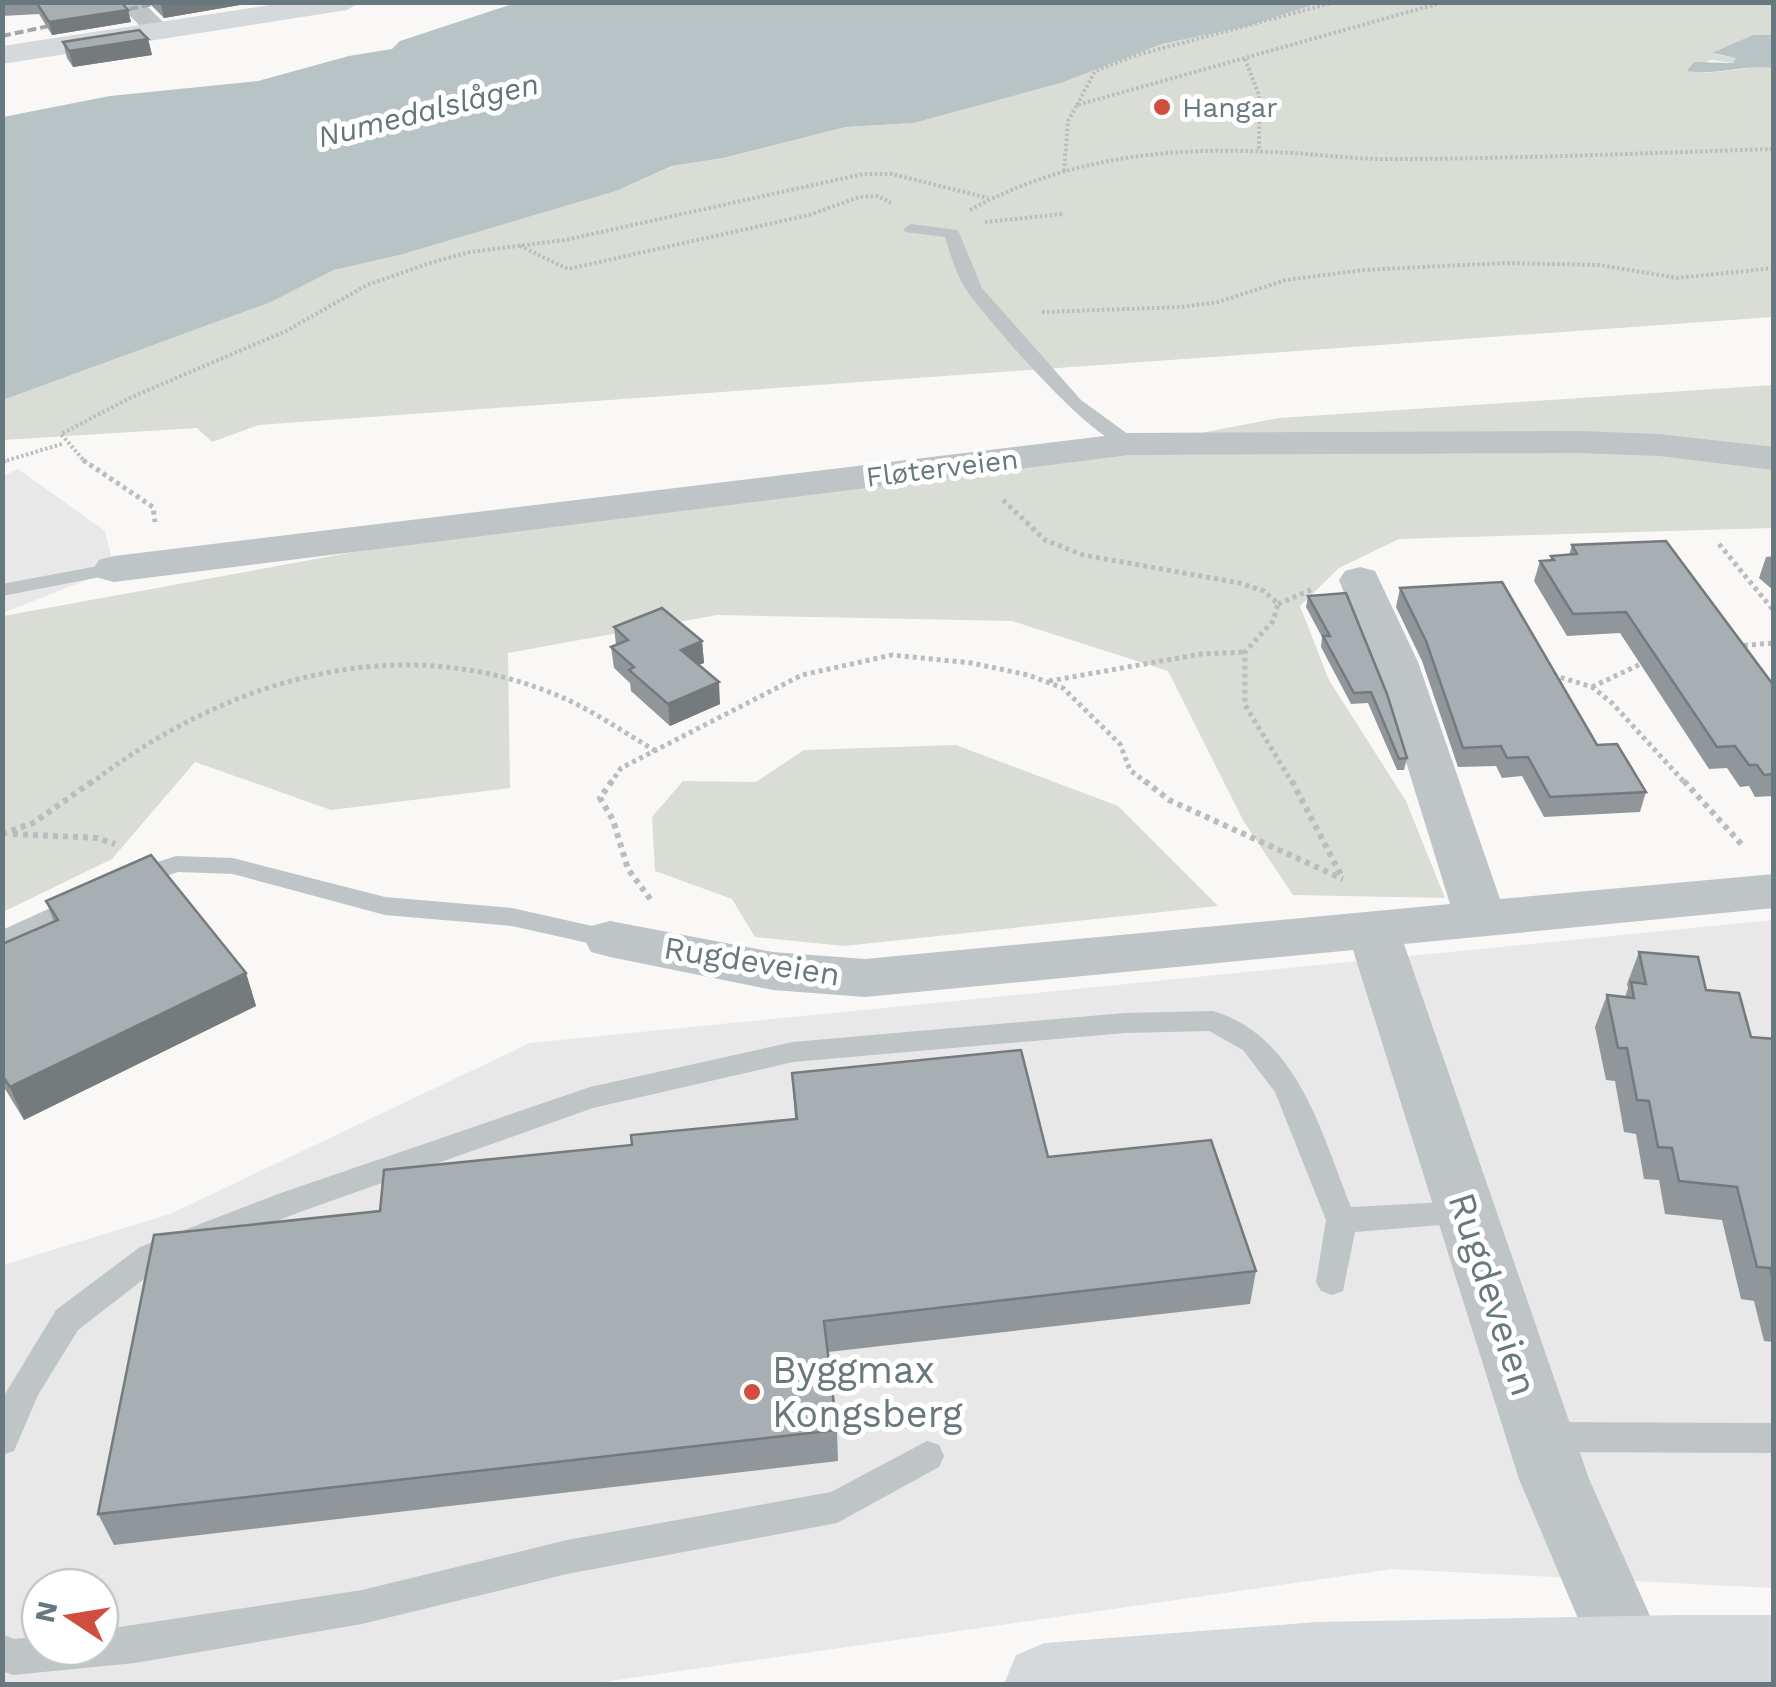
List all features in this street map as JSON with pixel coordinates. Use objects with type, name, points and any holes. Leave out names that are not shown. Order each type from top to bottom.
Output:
[{"type":"main road","points":[[2,55],[348,2]]},
{"type":"main road","points":[[1045,1684],[1308,1664],[1630,1654],[1774,1654]]},
{"type":"street","points":[[128,2],[159,30]]},
{"type":"street","name":"Fløterveien","points":[[121,569],[443,526],[1129,444],[1578,442],[1659,445],[1774,459]]},
{"type":"street","points":[[1360,580],[1415,714],[1480,917]]},
{"type":"street","name":"Rugdeveien","points":[[610,938],[773,971],[864,978],[1358,903],[1480,917],[1760,870]]},
{"type":"street","name":"Rugdeveien","points":[[1358,903],[1554,1479],[1630,1654]]},
{"type":"lane","points":[[910,229],[952,233],[962,268],[996,313],[1075,404],[1129,444]]},
{"type":"lane","points":[[2,590],[121,569]]},
{"type":"lane","points":[[2,941],[142,874],[176,864],[234,866],[385,906],[512,917],[610,938]]},
{"type":"lane","points":[[2,1440],[24,1388],[67,1320],[151,1256],[289,1203],[590,1098],[793,1052],[1124,1023],[1212,1021],[1253,1044],[1288,1087],[1340,1220],[1332,1282]]},
{"type":"lane","points":[[1340,1220],[1466,1213]]},
{"type":"lane","points":[[1540,1437],[1774,1438]]},
{"type":"lane","points":[[2,1652],[12,1657],[136,1645],[362,1607],[568,1557],[837,1507],[926,1456]]},
{"type":"path","points":[[1064,171],[1068,121],[1095,72],[1137,55],[1336,2]]},
{"type":"path","points":[[1077,105],[1444,2]]},
{"type":"path","points":[[1246,59],[1262,98],[1254,124],[1259,151]]},
{"type":"path","points":[[964,214],[988,198],[1064,171],[1141,157],[1259,151],[1379,159],[1774,149]]},
{"type":"path","points":[[121,569],[156,545],[153,507],[62,444],[60,434],[80,421],[286,331],[366,286],[433,262],[565,240],[863,174],[892,174],[988,198]]},
{"type":"path","points":[[520,246],[568,269],[809,215],[859,198],[889,199],[895,208]]},
{"type":"path","points":[[964,205],[974,206]]},
{"type":"path","points":[[972,224],[1063,214]]},
{"type":"path","points":[[996,313],[1182,308],[1218,302],[1286,280],[1364,270],[1505,263],[1600,265],[1676,278],[1774,268]]},
{"type":"path","points":[[2,462],[62,444]]},
{"type":"path","points":[[965,466],[1046,540],[1082,555],[1240,583],[1264,591],[1278,604],[1272,621],[1245,652],[1245,705],[1302,798],[1358,903]]},
{"type":"path","points":[[1719,544],[1774,611]]},
{"type":"path","points":[[1732,646],[1774,642]]},
{"type":"path","points":[[1046,682],[1202,654],[1245,652]]},
{"type":"path","points":[[697,954],[628,869],[613,820],[600,798],[622,768],[802,675],[892,656],[972,663],[1063,688],[1120,744],[1130,770],[1169,800],[1358,903]]},
{"type":"path","points":[[1592,687],[1654,658]]},
{"type":"path","points":[[5,834],[57,808],[120,762],[241,695],[338,668],[404,663],[468,668],[550,692],[657,752]]},
{"type":"path","points":[[1537,672],[1592,687],[1612,703],[1760,870]]},
{"type":"path","points":[[5,834],[97,838],[176,864]]},
{"type":"shaded area","points":[[1319,3],[1773,3],[1773,35],[1753,35],[1714,54],[1737,58],[1733,63],[1711,60],[1687,70],[1709,73],[1773,68],[1773,317],[259,425],[212,442],[197,428],[3,440],[3,400],[271,302],[334,270],[400,255],[616,191],[673,166],[723,158],[846,127],[914,123],[1061,83],[1162,44],[1248,26]]},
{"type":"shaded area","points":[[1773,385],[1773,528],[1399,539],[1339,568],[1300,606],[1329,680],[1406,801],[1445,898],[1293,895],[1244,822],[1168,671],[1012,621],[717,615],[508,653],[510,788],[331,810],[195,762],[112,859],[3,912],[3,616],[453,534],[1081,456],[1279,418]]},
{"type":"shaded area","points":[[18,469],[105,531],[114,569],[3,613],[3,476]]},
{"type":"shaded area","points":[[956,745],[1118,806],[1218,906],[844,946],[755,937],[732,899],[655,871],[652,817],[683,781],[756,782],[804,750]]},
{"type":"shaded area","points":[[1773,920],[1773,1588],[1392,1569],[589,1684],[3,1684],[3,1265],[170,1214],[530,1043]]},
{"type":"water","name":"Numedalslågen","points":[[515,3],[1319,3],[1248,26],[1162,44],[1061,83],[914,123],[846,127],[723,158],[672,166],[616,191],[400,255],[334,270],[271,302],[3,400],[3,117],[110,96],[258,81],[349,56],[392,49],[400,41]]},
{"type":"water","points":[[1753,35],[1773,35],[1773,68],[1687,71],[1694,62],[1733,63],[1736,58],[1712,53]]},
{"type":"building","points":[[36,2],[121,2],[128,10],[49,22]]},
{"type":"building","points":[[139,30],[148,39],[69,51],[63,42]]},
{"type":"building","points":[[1666,541],[1774,686],[1774,774],[1764,775],[1757,765],[1749,765],[1735,746],[1717,747],[1626,612],[1573,614],[1540,561],[1577,554],[1572,545]]},
{"type":"building","points":[[1502,582],[1597,745],[1617,744],[1646,792],[1550,797],[1528,757],[1507,758],[1501,746],[1463,748],[1426,641],[1400,588]]},
{"type":"building","points":[[1346,593],[1387,694],[1407,758],[1399,759],[1371,692],[1354,693],[1323,636],[1330,636],[1308,596]]},
{"type":"building","points":[[662,608],[702,641],[681,650],[719,682],[668,704],[629,670],[634,667],[611,647],[628,640],[614,627]]},
{"type":"building","points":[[151,855],[246,973],[10,1087],[2,1075],[2,944],[58,920],[46,901]]},
{"type":"building","points":[[1639,952],[1698,957],[1706,990],[1739,993],[1751,1037],[1774,1039],[1774,1283],[1770,1268],[1757,1267],[1737,1187],[1679,1181],[1672,1148],[1658,1147],[1649,1101],[1637,1100],[1627,1048],[1618,1048],[1607,995],[1634,998],[1631,982],[1646,984]]},
{"type":"building","points":[[1021,1050],[1048,1157],[1211,1140],[1256,1271],[824,1321],[837,1430],[98,1514],[154,1235],[380,1211],[384,1170],[632,1145],[631,1135],[797,1119],[792,1073]]},
{"type":"railway","points":[[2,36],[162,2]]},
{"type":"place","name":"Hangar","points":[[1162,107]]},
{"type":"place","name":"Byggmax Kongsberg","points":[[752,1392]]}]
